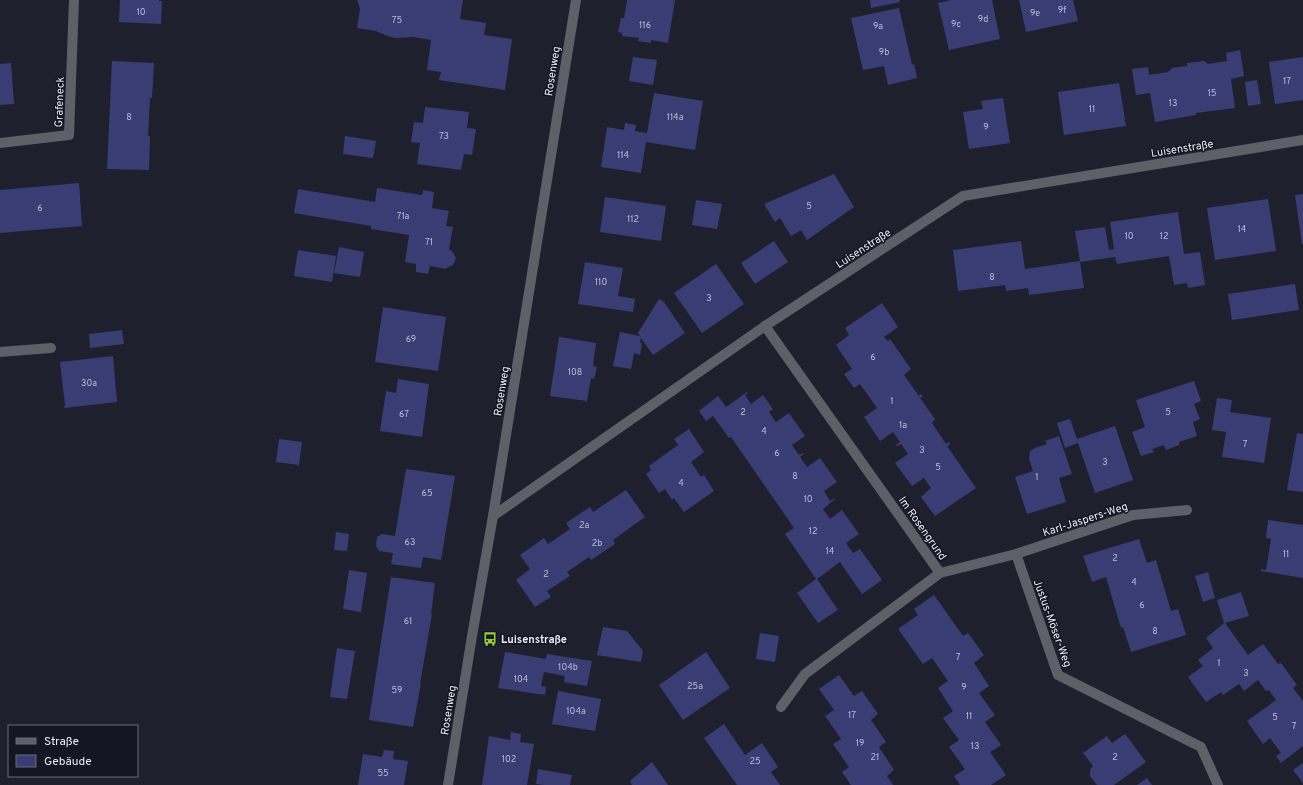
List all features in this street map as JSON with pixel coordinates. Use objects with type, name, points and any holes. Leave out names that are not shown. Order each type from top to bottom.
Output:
[{"type":"street","name":"Grafeneck","points":[[0,143],[69,135],[74,0]]},
{"type":"street","name":"Rosenweg","points":[[448,785],[576,0]]},
{"type":"street","name":"Luisenstraße","points":[[493,516],[765,326],[963,196],[1303,140]]},
{"type":"street","name":"Im Rosengrund","points":[[765,326],[940,573],[805,674],[781,707]]},
{"type":"street","points":[[0,352],[51,348]]},
{"type":"street","name":"Karl-Jaspers-Weg","points":[[1016,554],[1133,516],[1187,510]]},
{"type":"street","points":[[940,573],[1016,554]]},
{"type":"street","name":"Justus-Möser-Weg","points":[[1016,554],[1058,675],[1202,747],[1218,785]]},
{"type":"building","points":[[120,0],[162,1],[161,24],[119,22]]},
{"type":"building","points":[[357,0],[463,0],[460,19],[486,23],[484,35],[512,39],[505,90],[439,80],[441,72],[427,70],[431,40],[413,37],[395,38],[376,31],[357,28],[360,9]]},
{"type":"building","points":[[627,0],[675,0],[668,43],[651,40],[651,43],[638,41],[639,38],[622,36],[622,33],[618,32],[621,18],[624,18]]},
{"type":"building","points":[[870,0],[900,0],[900,2],[871,8]]},
{"type":"building","points":[[951,0],[992,0],[1000,39],[949,50],[938,3]]},
{"type":"building","points":[[1019,0],[1073,0],[1078,21],[1026,32]]},
{"type":"building","points":[[899,8],[912,65],[914,64],[917,78],[888,85],[884,66],[863,70],[851,18]]},
{"type":"building","points":[[1240,50],[1244,76],[1231,79],[1235,108],[1196,113],[1196,115],[1155,122],[1150,93],[1136,95],[1132,69],[1148,67],[1149,75],[1168,72],[1172,68],[1187,66],[1187,63],[1204,61],[1208,64],[1227,61],[1226,53]]},
{"type":"building","points":[[633,57],[657,60],[653,85],[629,81]]},
{"type":"building","points":[[1303,57],[1303,100],[1275,104],[1269,62]]},
{"type":"building","points":[[112,61],[154,63],[148,136],[150,136],[149,170],[107,169]]},
{"type":"building","points":[[11,63],[14,104],[0,105],[0,64]]},
{"type":"building","points":[[1257,80],[1261,104],[1248,106],[1245,82]]},
{"type":"building","points":[[1119,83],[1126,126],[1064,135],[1058,92]]},
{"type":"building","points":[[654,93],[703,101],[695,150],[646,142],[641,173],[601,167],[607,127],[624,130],[625,123],[636,125],[635,131],[647,133]]},
{"type":"building","points":[[1003,98],[1010,143],[969,149],[963,112],[983,109],[981,101]]},
{"type":"building","points":[[425,107],[469,112],[467,128],[476,129],[472,155],[464,154],[461,170],[417,164],[420,143],[411,142],[414,122],[423,123]]},
{"type":"building","points":[[345,136],[376,141],[373,158],[343,154]]},
{"type":"building","points":[[834,174],[854,207],[807,240],[801,230],[791,236],[780,218],[775,222],[764,204]]},
{"type":"building","points":[[79,183],[82,226],[0,233],[0,190]]},
{"type":"building","points":[[377,188],[422,195],[423,190],[434,192],[432,208],[449,211],[446,226],[453,227],[449,249],[456,258],[453,265],[446,269],[430,266],[428,274],[416,272],[416,264],[405,262],[409,235],[371,229],[371,226],[294,213],[298,189],[375,202]]},
{"type":"building","points":[[1303,194],[1303,244],[1302,244],[1295,195]]},
{"type":"building","points":[[605,197],[666,206],[661,241],[600,232]]},
{"type":"building","points":[[1268,199],[1276,251],[1215,260],[1207,208]]},
{"type":"building","points":[[696,200],[722,204],[717,229],[692,225]]},
{"type":"building","points":[[1178,212],[1184,254],[1200,252],[1205,285],[1188,288],[1187,283],[1174,285],[1169,256],[1117,264],[1115,257],[1080,262],[1084,288],[1029,295],[1028,288],[1006,291],[1005,285],[958,291],[953,250],[1021,241],[1025,269],[1080,261],[1075,231],[1105,227],[1109,250],[1114,249],[1110,222]]},
{"type":"building","points":[[774,241],[788,262],[755,284],[741,263]]},
{"type":"building","points":[[339,247],[364,252],[360,277],[334,273]]},
{"type":"building","points":[[298,250],[336,256],[332,282],[294,276]]},
{"type":"building","points":[[585,262],[623,268],[618,296],[635,299],[633,312],[578,304]]},
{"type":"building","points":[[716,264],[744,304],[702,333],[674,293]]},
{"type":"building","points":[[1295,284],[1299,310],[1232,320],[1228,294]]},
{"type":"building","points":[[659,299],[664,302],[685,333],[653,355],[641,338],[640,343],[642,343],[640,355],[634,353],[631,369],[613,366],[620,332],[640,336],[638,333]]},
{"type":"building","points":[[882,303],[898,327],[884,337],[888,341],[890,339],[911,369],[904,375],[919,396],[921,394],[923,396],[920,398],[935,419],[932,423],[946,444],[949,442],[950,443],[947,446],[976,488],[935,516],[921,497],[931,488],[924,478],[912,486],[895,463],[908,454],[901,444],[896,445],[900,442],[893,432],[880,441],[864,417],[877,408],[860,384],[854,388],[844,374],[852,369],[836,345],[849,335],[845,328]]},
{"type":"building","points":[[383,307],[446,317],[438,371],[375,362]]},
{"type":"building","points":[[122,330],[124,344],[90,348],[89,334]]},
{"type":"building","points":[[559,337],[596,343],[593,366],[597,367],[594,379],[591,378],[587,401],[550,396]]},
{"type":"building","points":[[113,356],[117,402],[64,408],[65,405],[60,362]]},
{"type":"building","points":[[398,379],[429,384],[422,437],[380,431],[386,391],[396,393]]},
{"type":"building","points":[[1194,381],[1201,401],[1194,404],[1200,419],[1193,422],[1197,436],[1179,442],[1179,445],[1166,450],[1164,445],[1152,449],[1154,452],[1141,456],[1132,432],[1145,427],[1136,400]]},
{"type":"building","points":[[747,392],[748,393],[745,395],[751,404],[763,395],[773,409],[769,412],[776,422],[789,413],[805,436],[792,445],[799,455],[804,454],[800,457],[807,467],[820,458],[837,482],[824,491],[830,501],[835,499],[823,509],[830,519],[842,510],[859,534],[846,543],[853,553],[860,549],[882,580],[862,594],[840,562],[817,579],[838,610],[818,623],[797,593],[816,579],[785,534],[794,528],[731,437],[729,438],[713,416],[706,421],[699,411],[718,396],[726,407]]},
{"type":"building","points":[[1217,398],[1232,400],[1230,412],[1271,418],[1264,463],[1222,457],[1226,432],[1212,430]]},
{"type":"building","points":[[1070,419],[1077,439],[1115,426],[1133,480],[1095,493],[1078,443],[1065,448],[1057,423]]},
{"type":"building","points":[[689,429],[704,452],[691,462],[701,477],[704,475],[714,491],[684,512],[674,498],[672,500],[665,489],[659,493],[646,474],[651,470],[649,466],[678,445],[674,439]]},
{"type":"building","points":[[1297,433],[1303,434],[1303,492],[1287,490]]},
{"type":"building","points":[[1059,436],[1072,474],[1059,478],[1066,502],[1027,514],[1015,477],[1033,471],[1029,459],[1030,451],[1047,444],[1045,441]]},
{"type":"building","points":[[279,439],[302,442],[299,465],[276,462]]},
{"type":"building","points":[[406,469],[455,476],[441,560],[423,557],[421,568],[391,564],[393,553],[379,551],[376,546],[377,537],[382,534],[395,536]]},
{"type":"building","points":[[626,490],[645,517],[613,540],[615,544],[591,560],[589,557],[567,572],[570,576],[547,591],[551,597],[535,607],[516,580],[530,569],[520,555],[544,538],[548,544],[570,529],[566,523],[590,507],[593,512]]},
{"type":"building","points":[[1268,520],[1303,525],[1303,578],[1261,571],[1261,569],[1266,570],[1271,539],[1266,538]]},
{"type":"building","points":[[336,532],[349,534],[347,551],[334,550]]},
{"type":"building","points":[[1139,539],[1147,563],[1156,560],[1171,611],[1178,609],[1186,635],[1131,652],[1123,627],[1121,628],[1106,577],[1092,582],[1083,556]]},
{"type":"building","points":[[349,570],[367,573],[361,612],[343,609]]},
{"type":"building","points":[[1208,572],[1215,598],[1203,602],[1195,576]]},
{"type":"building","points":[[391,577],[435,583],[432,614],[413,727],[369,720]]},
{"type":"building","points":[[1241,592],[1249,616],[1225,623],[1248,655],[1263,644],[1278,664],[1281,663],[1297,685],[1293,688],[1303,701],[1303,746],[1281,763],[1276,756],[1281,753],[1270,738],[1263,744],[1247,721],[1276,700],[1269,690],[1266,691],[1258,680],[1244,691],[1239,684],[1223,695],[1221,692],[1206,702],[1188,677],[1203,666],[1198,660],[1213,648],[1206,638],[1224,623],[1217,600]]},
{"type":"building","points":[[934,595],[963,636],[968,633],[984,655],[974,663],[989,686],[979,693],[995,715],[985,722],[1001,745],[990,752],[1006,775],[991,785],[960,785],[954,776],[965,769],[949,747],[959,740],[943,718],[953,711],[938,688],[948,681],[932,658],[923,664],[898,629],[918,615],[914,609]]},
{"type":"building","points":[[603,627],[627,631],[643,651],[641,662],[597,655]]},
{"type":"building","points":[[760,633],[779,636],[775,662],[756,659]]},
{"type":"building","points":[[337,648],[355,651],[347,699],[330,697]]},
{"type":"building","points":[[505,652],[546,659],[547,654],[592,661],[587,686],[564,682],[565,676],[544,672],[541,686],[546,687],[545,695],[498,688]]},
{"type":"building","points":[[706,652],[730,688],[683,720],[659,685]]},
{"type":"building","points":[[839,675],[854,696],[862,691],[878,714],[871,720],[886,742],[879,747],[894,770],[887,776],[893,785],[851,785],[842,772],[849,767],[833,744],[841,739],[825,716],[834,710],[819,689]]},
{"type":"building","points":[[558,691],[601,699],[595,731],[552,724]]},
{"type":"building","points":[[724,724],[745,755],[762,743],[778,767],[771,772],[780,785],[737,785],[704,738]]},
{"type":"building","points":[[511,732],[521,734],[520,742],[534,744],[527,785],[482,785],[489,736],[510,740]]},
{"type":"building","points":[[1125,734],[1146,762],[1114,785],[1097,785],[1090,776],[1090,770],[1093,766],[1083,753],[1107,736],[1112,743]]},
{"type":"building","points":[[384,750],[394,751],[393,759],[408,761],[404,785],[358,785],[363,754],[382,757]]},
{"type":"building","points":[[652,762],[668,785],[632,785],[630,781]]},
{"type":"building","points":[[1303,763],[1303,783],[1293,770]]},
{"type":"building","points":[[538,769],[572,775],[570,785],[536,784]]},
{"type":"building","points":[[1147,778],[1152,785],[1137,785]]},
{"type":"place","name":"Luisenstraße","points":[[490,639]]}]
